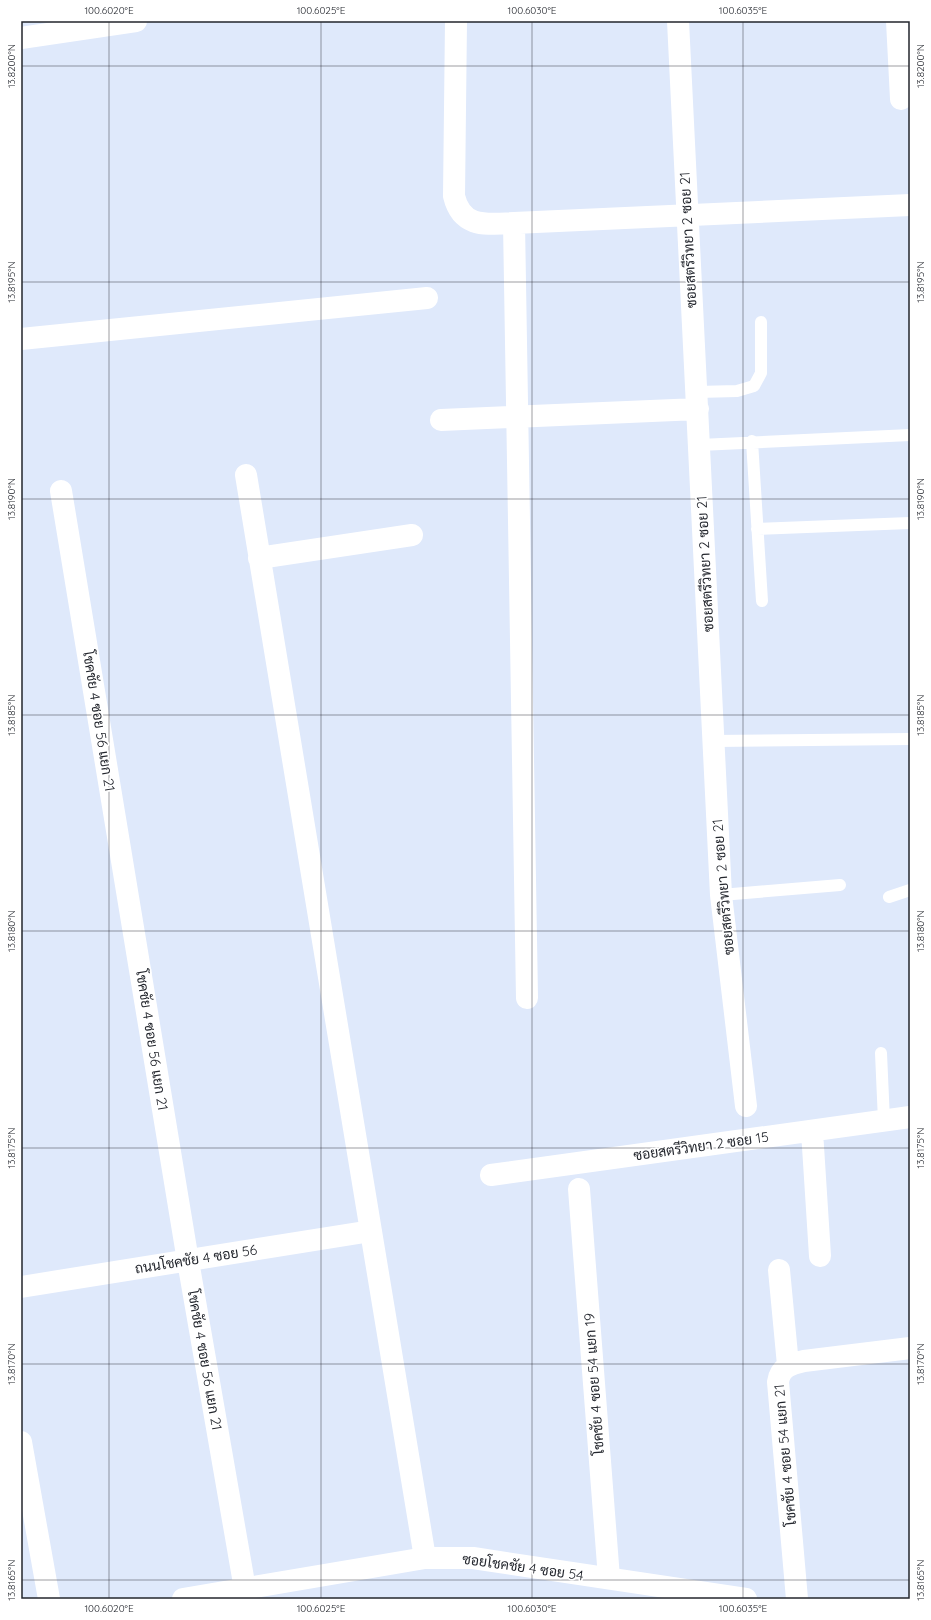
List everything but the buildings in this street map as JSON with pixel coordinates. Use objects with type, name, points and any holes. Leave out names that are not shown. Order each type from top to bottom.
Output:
[{"type":"street","points":[[21,38],[136,21]]},
{"type":"street","points":[[456,21],[454,196],[457,207],[464,217],[472,221],[487,224],[910,205]]},
{"type":"street","name":"ซอยสตรีวิทยา 2 ซอย 21","points":[[678,21],[721,895],[746,1106]]},
{"type":"street","points":[[896,21],[901,99]]},
{"type":"street","points":[[514,223],[527,998]]},
{"type":"street","points":[[21,339],[427,298]]},
{"type":"street","points":[[441,420],[517,417],[697,401]]},
{"type":"street","points":[[246,475],[425,1558]]},
{"type":"street","name":"โชคชัย 4 ซอย 56 แยก 21","points":[[61,491],[188,1261],[245,1589]]},
{"type":"street","points":[[259,558],[412,535]]},
{"type":"street","name":"ซอยสตรีวิทยา 2 ซอย 15","points":[[492,1175],[910,1117]]},
{"type":"street","points":[[812,1131],[820,1256]]},
{"type":"street","name":"โชคชัย 4 ซอย 54 แยก 19","points":[[579,1189],[609,1578]]},
{"type":"street","name":"ถนนโชคชัย 4 ซอย 56","points":[[21,1287],[372,1231]]},
{"type":"street","points":[[779,1270],[788,1365]]},
{"type":"street","name":"โชคชัย 4 ซอย 54 แยก 21","points":[[797,1599],[778,1382],[779,1374],[788,1365],[804,1361],[910,1348]]},
{"type":"street","points":[[21,1442],[49,1599]]},
{"type":"street","name":"ซอยโชคชัย 4 ซอย 54","points":[[183,1599],[425,1558],[473,1558],[746,1599]]},
{"type":"lane","points":[[697,401],[754,386],[761,373],[761,322]]},
{"type":"lane","points":[[700,445],[752,441],[910,435]]},
{"type":"lane","points":[[752,441],[762,601]]},
{"type":"lane","points":[[757,529],[910,523]]},
{"type":"lane","points":[[713,741],[910,739]]},
{"type":"lane","points":[[721,895],[840,885]]},
{"type":"lane","points":[[889,897],[910,890]]},
{"type":"lane","points":[[881,1053],[884,1121]]}]
